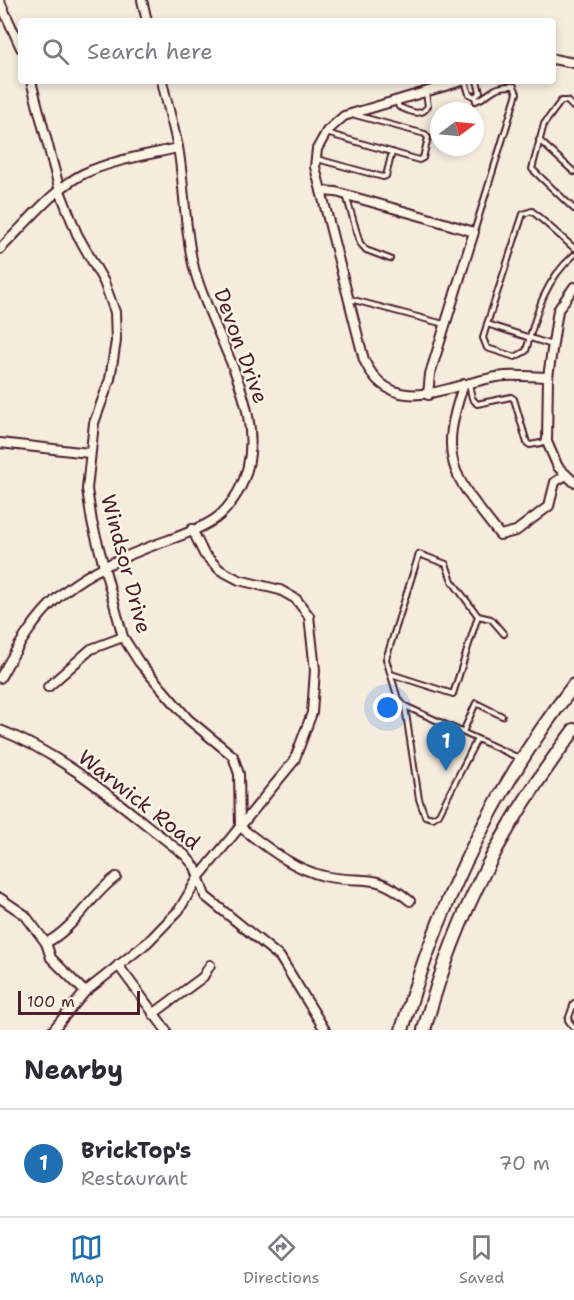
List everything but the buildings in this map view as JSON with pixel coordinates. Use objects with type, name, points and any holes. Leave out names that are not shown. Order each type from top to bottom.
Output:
[{"type":"highway","points":[[402,1030],[428,950],[453,886],[476,838],[522,760],[574,685]]},
{"type":"highway","points":[[424,1030],[453,939],[489,858],[543,772],[574,730]]},
{"type":"street","points":[[142,0],[146,18]]},
{"type":"street","points":[[0,2],[18,41]]},
{"type":"street","points":[[556,60],[574,63]]},
{"type":"street","name":"Windsor Drive","points":[[32,84],[60,191],[77,234],[104,282],[115,312],[116,341],[110,379],[94,423],[89,453],[89,500],[92,522],[123,637],[139,662],[188,719],[233,756],[239,774],[240,827]]},
{"type":"street","name":"Devon Drive","points":[[0,678],[26,632],[50,604],[69,587],[105,565],[215,519],[232,503],[248,474],[252,452],[249,421],[236,375],[194,270],[188,240],[178,148],[163,84]]},
{"type":"street","points":[[454,84],[344,116],[326,133],[317,149],[315,167],[364,360],[371,375],[385,387],[409,396],[428,395],[467,383],[505,376],[548,377]]},
{"type":"street","points":[[0,249],[60,191],[82,174],[178,148]]},
{"type":"street","points":[[321,191],[345,194],[474,232],[430,374],[428,395]]},
{"type":"street","points":[[574,287],[558,310],[548,377],[547,442],[558,467],[574,483]]},
{"type":"street","points":[[467,383],[452,417],[449,445],[461,485],[500,535],[516,531],[549,506],[555,483],[566,476]]},
{"type":"street","points":[[0,442],[89,453]]},
{"type":"street","points":[[53,1030],[85,992],[148,942],[179,910],[198,878],[294,761],[312,713],[315,670],[309,616],[296,599],[280,590],[239,580],[220,570],[204,554],[192,530]]},
{"type":"street","points":[[48,687],[91,649],[123,637]]},
{"type":"street","name":"Warwick Road","points":[[0,730],[44,752],[185,855],[195,867],[205,896],[280,957],[325,1030]]},
{"type":"street","points":[[240,827],[288,863],[325,876],[378,879],[410,900]]},
{"type":"street","points":[[46,943],[60,936],[102,887],[116,877]]},
{"type":"street","points":[[0,898],[25,915],[46,943],[51,958],[85,992]]},
{"type":"street","points":[[118,965],[166,1030]]},
{"type":"street","points":[[153,1014],[203,978],[210,965]]},
{"type":"lane","points":[[465,84],[469,94],[476,100],[480,100],[493,88],[509,85],[514,86],[517,93],[474,232]]},
{"type":"lane","points":[[475,97],[480,92],[478,84]]},
{"type":"lane","points":[[397,100],[399,107],[417,113],[422,112],[428,106],[426,92]]},
{"type":"lane","points":[[574,108],[567,101],[561,101],[544,124],[532,169],[574,209]]},
{"type":"lane","points":[[326,133],[419,160],[423,158],[428,138],[425,134],[351,114]]},
{"type":"lane","points":[[539,140],[574,172]]},
{"type":"lane","points":[[316,159],[383,177],[386,176],[392,152]]},
{"type":"lane","points":[[345,194],[360,243],[366,250],[390,259]]},
{"type":"lane","points":[[574,248],[532,211],[523,214],[487,324],[483,343],[487,348],[519,356],[526,351],[546,286],[555,273],[574,255]]},
{"type":"lane","points":[[348,299],[445,325]]},
{"type":"lane","points":[[487,324],[552,345]]},
{"type":"lane","points":[[467,383],[472,398],[477,404],[511,397],[514,399],[527,443],[530,445],[547,442]]},
{"type":"lane","points":[[504,634],[491,619],[478,616],[452,581],[446,564],[419,554],[386,659],[398,699],[405,706],[522,760]]},
{"type":"lane","points":[[390,674],[453,694],[478,616]]},
{"type":"lane","points":[[463,732],[476,703],[502,716]]},
{"type":"lane","points":[[405,706],[419,799],[425,816],[433,818],[439,814],[477,739]]},
{"type":"lane","points":[[574,1003],[568,1020],[574,1028]]},
{"type":"place","name":"BrickTop's","points":[[446,771]]}]
